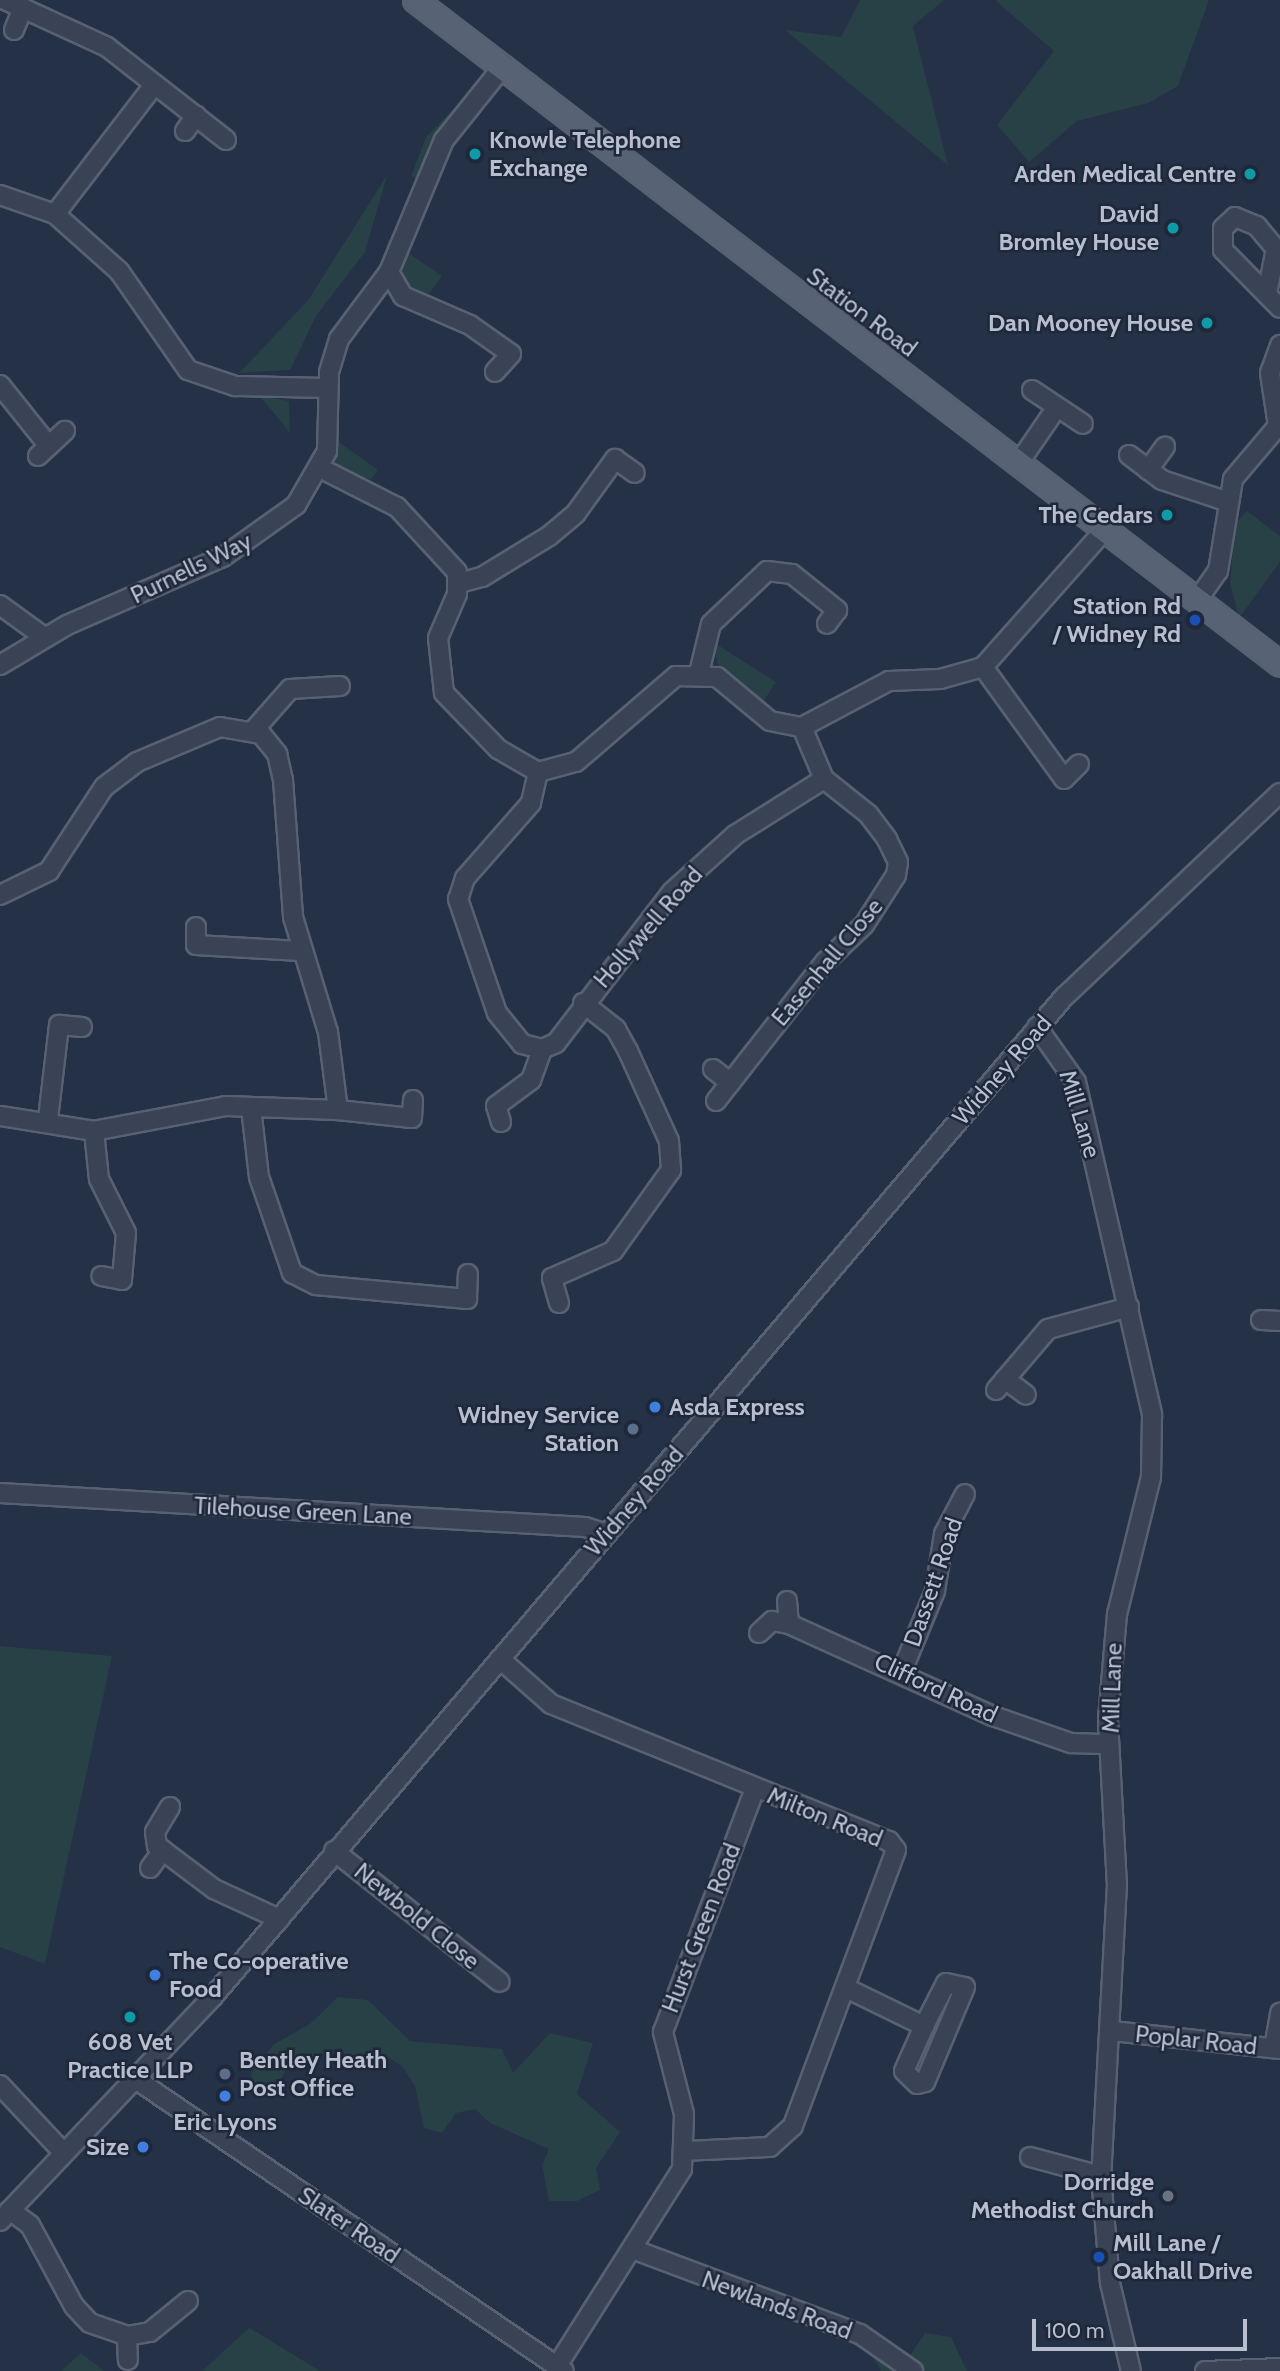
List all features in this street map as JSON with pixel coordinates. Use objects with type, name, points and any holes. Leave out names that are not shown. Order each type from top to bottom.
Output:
[{"type":"main road","name":"Station Road","points":[[415,0],[505,65],[531,93],[1018,464],[1103,532],[1280,664]]},
{"type":"street","points":[[5,0],[107,47],[154,85],[190,124],[226,140]]},
{"type":"street","points":[[13,30],[23,8]]},
{"type":"street","name":"Purnells Way","points":[[0,665],[44,637],[256,537],[296,505],[320,468],[329,430],[328,388],[339,339],[389,272],[426,172],[460,117],[505,65]]},
{"type":"street","points":[[55,214],[154,85]]},
{"type":"street","points":[[0,195],[55,214],[135,286],[169,350],[188,370],[235,386],[328,388]]},
{"type":"street","points":[[389,272],[403,296],[470,325],[511,354],[495,372]]},
{"type":"street","points":[[1267,293],[1280,308]]},
{"type":"street","points":[[1196,601],[1218,571],[1226,501],[1233,478],[1279,426],[1269,373],[1280,345]]},
{"type":"street","points":[[0,386],[43,450],[65,431]]},
{"type":"street","points":[[1032,390],[1083,424]]},
{"type":"street","points":[[1018,464],[1057,407]]},
{"type":"street","points":[[1149,470],[1165,447]]},
{"type":"street","points":[[1129,455],[1149,470],[1226,501]]},
{"type":"street","points":[[459,583],[482,577],[550,536],[576,513],[615,459],[635,473]]},
{"type":"street","points":[[320,468],[397,507],[445,556],[459,583],[438,639],[444,693],[498,749],[538,772],[564,769],[664,682],[699,673],[728,685],[770,721],[802,727],[889,681],[940,679],[983,667],[1103,532]]},
{"type":"street","points":[[699,673],[711,624],[767,571],[792,574],[837,610],[827,624]]},
{"type":"street","points":[[0,605],[44,637]]},
{"type":"street","points":[[983,667],[1064,779],[1079,764]]},
{"type":"street","points":[[253,731],[290,690],[330,680]]},
{"type":"street","points":[[0,895],[49,871],[104,787],[127,769],[220,726],[253,731],[277,754],[283,780],[300,951],[328,1032],[338,1111]]},
{"type":"street","points":[[802,727],[824,779]]},
{"type":"street","points":[[538,772],[531,803],[465,878],[458,900],[497,1013],[522,1044],[542,1049]]},
{"type":"street","name":"Hollywell Road","points":[[500,1122],[496,1105],[531,1080],[542,1049],[556,1043],[583,1003],[692,872],[735,835],[824,779]]},
{"type":"street","name":"Easenhall Close","points":[[716,1101],[825,962],[864,925],[896,876],[895,851],[881,831],[824,779]]},
{"type":"street","name":"Widney Road","points":[[5,2215],[279,1919],[334,1850],[500,1659],[604,1533],[1037,1027],[1280,793]]},
{"type":"street","points":[[196,927],[196,945],[300,951]]},
{"type":"street","points":[[559,1303],[552,1278],[613,1251],[671,1170],[669,1141],[628,1051],[616,1029],[583,1003]]},
{"type":"street","points":[[48,1119],[59,1025],[82,1027]]},
{"type":"street","name":"Mill Lane","points":[[1037,1027],[1076,1082],[1129,1307],[1154,1446],[1113,1637],[1110,1744],[1118,1884],[1112,2031],[1101,2176],[1110,2283],[1131,2371]]},
{"type":"street","points":[[713,1069],[730,1083]]},
{"type":"street","points":[[0,1116],[48,1119],[94,1131],[193,1110],[251,1108],[338,1111],[412,1118],[413,1100]]},
{"type":"street","points":[[251,1108],[259,1177],[292,1273],[316,1285],[467,1299],[468,1274]]},
{"type":"street","points":[[94,1131],[99,1179],[126,1233],[122,1280],[101,1276]]},
{"type":"street","points":[[1026,1395],[1001,1384],[1048,1329],[1129,1307]]},
{"type":"street","points":[[1261,1320],[1280,1321]]},
{"type":"street","name":"Tilehouse Green Lane","points":[[0,1493],[585,1527],[604,1533]]},
{"type":"street","name":"Dassett Road","points":[[902,1671],[935,1591],[944,1534],[965,1493]]},
{"type":"street","points":[[759,1633],[772,1621],[789,1624],[787,1601]]},
{"type":"street","name":"Clifford Road","points":[[789,1624],[902,1671],[993,1716],[1071,1743],[1110,1744]]},
{"type":"street","name":"Milton Road","points":[[500,1659],[551,1704],[755,1789],[889,1841],[896,1850],[848,1989],[785,2137],[756,2150],[686,2151]]},
{"type":"street","name":"Hurst Green Road","points":[[560,2368],[668,2201],[686,2151],[684,2114],[663,2032],[755,1789]]},
{"type":"street","points":[[170,1807],[155,1832],[163,1850],[215,1889],[279,1919]]},
{"type":"street","points":[[150,1868],[163,1850]]},
{"type":"street","name":"Newbold Close","points":[[334,1850],[500,1982]]},
{"type":"street","points":[[946,1983],[965,1987],[925,2082],[917,2084],[904,2071],[924,2026],[946,1983]]},
{"type":"street","points":[[848,1989],[924,2026]]},
{"type":"street","points":[[1277,2049],[1280,2013]]},
{"type":"street","name":"Poplar Road","points":[[1112,2031],[1277,2049]]},
{"type":"street","name":"Slater Road","points":[[134,2078],[560,2368]]},
{"type":"street","points":[[0,2085],[62,2151]]},
{"type":"street","points":[[1029,2157],[1101,2176]]},
{"type":"street","points":[[5,2215],[30,2224],[51,2257],[74,2306],[90,2323],[127,2336],[150,2332],[188,2301]]},
{"type":"street","name":"Newlands Road","points":[[635,2250],[860,2334],[913,2371]]},
{"type":"street","points":[[127,2336],[128,2360]]},
{"type":"street","points":[[1205,2371],[1280,2368]]},
{"type":"green space","points":[[860,0],[944,0],[913,26],[948,165],[785,30],[841,37]]},
{"type":"green space","points":[[995,0],[1209,0],[1178,86],[1148,103],[1077,121],[1029,162],[997,125],[1054,51]]},
{"type":"green space","points":[[482,79],[425,184],[411,176],[426,137]]},
{"type":"green space","points":[[387,175],[365,252],[316,316],[290,370],[239,373],[309,299]]},
{"type":"green space","points":[[388,239],[442,276],[428,295],[381,271]]},
{"type":"green space","points":[[259,395],[289,401],[290,433]]},
{"type":"green space","points":[[322,438],[333,438],[378,470],[371,479],[316,468],[309,459]]},
{"type":"green space","points":[[1247,511],[1280,536],[1280,562],[1239,618],[1230,583],[1235,524]]},
{"type":"green space","points":[[713,642],[776,682],[763,702],[718,667]]},
{"type":"green space","points":[[0,1646],[112,1656],[45,1964],[0,1947]]},
{"type":"green space","points":[[338,1997],[368,2000],[410,2041],[502,2049],[513,2073],[550,2033],[593,2043],[577,2094],[620,2132],[596,2168],[600,2190],[577,2201],[549,2201],[542,2165],[549,2149],[490,2123],[475,2109],[456,2113],[442,2133],[424,2128],[415,2086],[402,2066],[384,2055],[368,2066],[352,2066],[341,2048],[327,2051],[311,2066],[288,2068],[273,2089],[256,2089],[251,2074],[273,2045],[311,2023]]},
{"type":"green space","points":[[250,2328],[320,2371],[202,2371]]},
{"type":"green space","points":[[925,2333],[951,2337],[967,2371],[881,2371],[867,2347],[903,2366]]},
{"type":"green space","points":[[81,2353],[104,2371],[61,2371]]},
{"type":"place","name":"Knowle Telephone Exchange","points":[[475,154]]},
{"type":"place","name":"Arden Medical Centre","points":[[1250,174]]},
{"type":"place","name":"David Bromley House","points":[[1173,228]]},
{"type":"place","name":"Dan Mooney House","points":[[1207,323]]},
{"type":"place","name":"The Cedars","points":[[1167,515]]},
{"type":"place","name":"Station Rd / Widney Rd","points":[[1195,620]]},
{"type":"place","name":"Asda Express","points":[[655,1407]]},
{"type":"place","name":"Widney Service Station","points":[[633,1429]]},
{"type":"place","name":"The Co-operative Food","points":[[155,1975]]},
{"type":"place","name":"608 Vet Practice LLP","points":[[130,2017]]},
{"type":"place","name":"Bentley Heath Post Office","points":[[225,2074]]},
{"type":"place","name":"Eric Lyons","points":[[225,2096]]},
{"type":"place","name":"Size","points":[[143,2147]]},
{"type":"place","name":"Dorridge Methodist Church","points":[[1168,2196]]},
{"type":"place","name":"Mill Lane / Oakhall Drive","points":[[1099,2257]]}]
